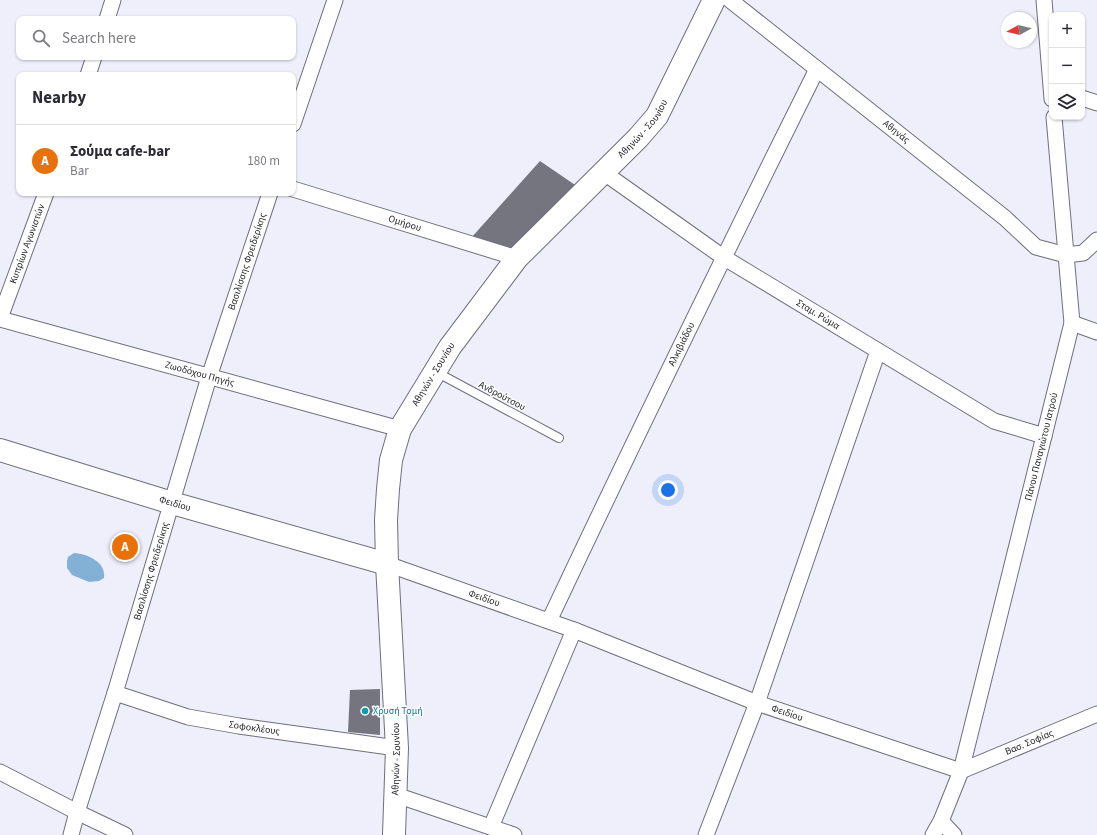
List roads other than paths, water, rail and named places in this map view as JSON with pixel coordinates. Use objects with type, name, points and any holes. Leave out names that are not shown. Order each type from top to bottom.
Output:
[{"type":"main road","name":"Αθηνών - Σουνίου","points":[[394,835],[397,748],[386,520],[392,460],[400,429],[450,347],[516,258],[638,138],[657,116],[714,0]]},
{"type":"main road","name":"Φειδίου","points":[[0,450],[172,503],[388,564]]},
{"type":"street","points":[[108,16],[113,0]]},
{"type":"street","points":[[296,115],[335,0]]},
{"type":"street","name":"Αθηνάς","points":[[730,0],[1005,218],[1036,247],[1066,255]]},
{"type":"street","points":[[1044,0],[1051,84]]},
{"type":"street","points":[[89,72],[93,60]]},
{"type":"street","name":"Αλκιβιάδου","points":[[549,621],[723,257],[817,69]]},
{"type":"street","points":[[1085,99],[1097,103]]},
{"type":"street","name":"Πάνου Παναγιώτου Ιατρού","points":[[933,835],[941,821],[961,771],[1072,323],[1054,120]]},
{"type":"street","name":"Σταμ. Ρώμα","points":[[603,172],[723,257],[994,421],[1044,436]]},
{"type":"street","name":"Ομήρου","points":[[296,190],[516,258]]},
{"type":"street","name":"Κυπρίων Αγωνιστών","points":[[0,318],[45,196]]},
{"type":"street","name":"Βασιλίσσης Φρειδερίκης","points":[[71,835],[209,377],[269,196]]},
{"type":"street","points":[[1066,255],[1083,252],[1097,240]]},
{"type":"street","name":"Ζωοδόχου Πηγής","points":[[0,318],[400,429]]},
{"type":"street","points":[[1072,323],[1097,332]]},
{"type":"street","points":[[706,835],[757,703],[878,351]]},
{"type":"street","name":"Φειδίου","points":[[388,564],[574,630],[757,703],[961,771]]},
{"type":"street","points":[[491,827],[574,630]]},
{"type":"street","name":"Σοφοκλέους","points":[[115,693],[188,717],[239,726],[397,748]]},
{"type":"street","name":"Βασ. Σοφίας","points":[[961,771],[1097,714]]},
{"type":"street","points":[[0,772],[125,835]]},
{"type":"street","points":[[396,795],[514,835]]},
{"type":"street","points":[[941,821],[954,835]]},
{"type":"lane","name":"Ανδρούτσου","points":[[435,371],[559,438]]},
{"type":"water","points":[[74,553],[90,557],[99,563],[104,572],[104,578],[99,581],[89,582],[72,575],[67,568],[67,561],[68,557]]},
{"type":"place","name":"Σούμα cafe-bar","points":[[125,547]]},
{"type":"place","name":"Χρυσή Τομή","points":[[365,711]]}]
